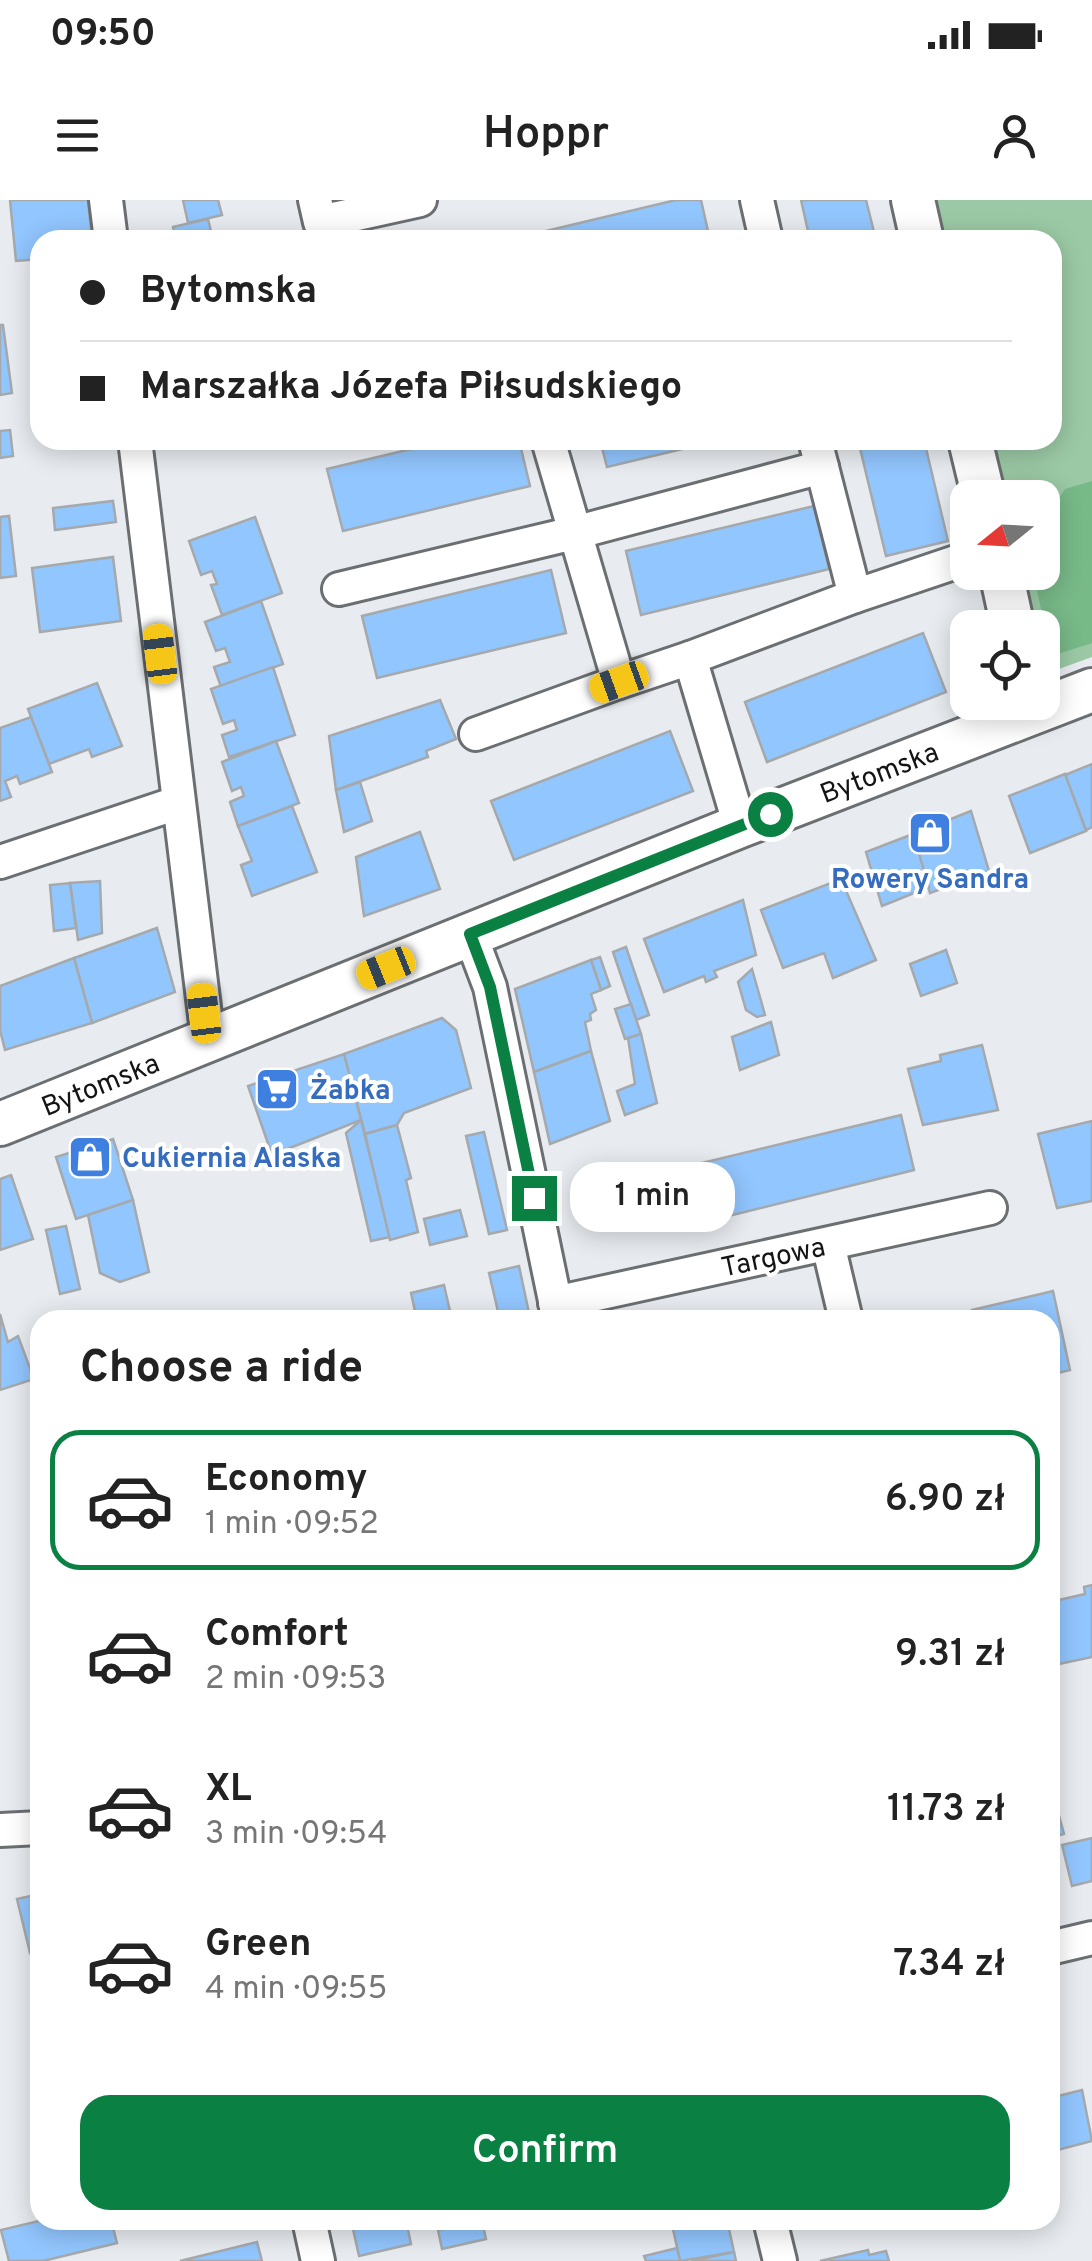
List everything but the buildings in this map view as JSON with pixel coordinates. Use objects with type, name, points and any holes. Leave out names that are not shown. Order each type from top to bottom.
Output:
[{"type":"street","points":[[106,200],[110,230]]},
{"type":"street","points":[[314,200],[320,222],[420,200]]},
{"type":"street","points":[[757,200],[764,230]]},
{"type":"street","points":[[913,200],[920,230]]},
{"type":"street","points":[[136,450],[208,1040]]},
{"type":"street","points":[[551,450],[619,682]]},
{"type":"street","points":[[972,450],[980,480]]},
{"type":"street","points":[[339,589],[574,533],[818,454],[855,596]]},
{"type":"street","points":[[476,734],[950,564]]},
{"type":"street","points":[[690,658],[740,826]]},
{"type":"street","name":"Bytomska","points":[[1060,699],[1092,690]]},
{"type":"street","name":"Bytomska","points":[[0,1124],[1000,720]]},
{"type":"street","points":[[0,862],[177,803]]},
{"type":"street","points":[[470,934],[490,987],[557,1310]]},
{"type":"street","name":"Targowa","points":[[565,1310],[990,1208]]},
{"type":"street","points":[[828,1244],[844,1310]]},
{"type":"street","points":[[0,1830],[30,1828]]},
{"type":"street","points":[[1060,1946],[1092,1938]]},
{"type":"street","points":[[311,2230],[318,2261]]},
{"type":"street","points":[[772,2230],[780,2261]]},
{"type":"green space","points":[[934,200],[1092,200],[1092,657],[1060,669],[1060,610],[1030,610],[1025,590],[1060,590],[1060,480],[999,480],[992,450],[1062,450],[1062,230],[941,230]]},
{"type":"green space","points":[[1092,481],[1092,643],[1060,653],[1060,610],[1041,610],[1037,590],[1060,590],[1060,497],[1065,489]]},
{"type":"place","name":"Rowery Sandra","points":[[930,833]]},
{"type":"place","name":"Żabka","points":[[277,1089]]},
{"type":"place","name":"Cukiernia Alaska","points":[[90,1157]]},
{"type":"route","points":[[534,1198],[490,987],[470,934],[770,814]]}]
